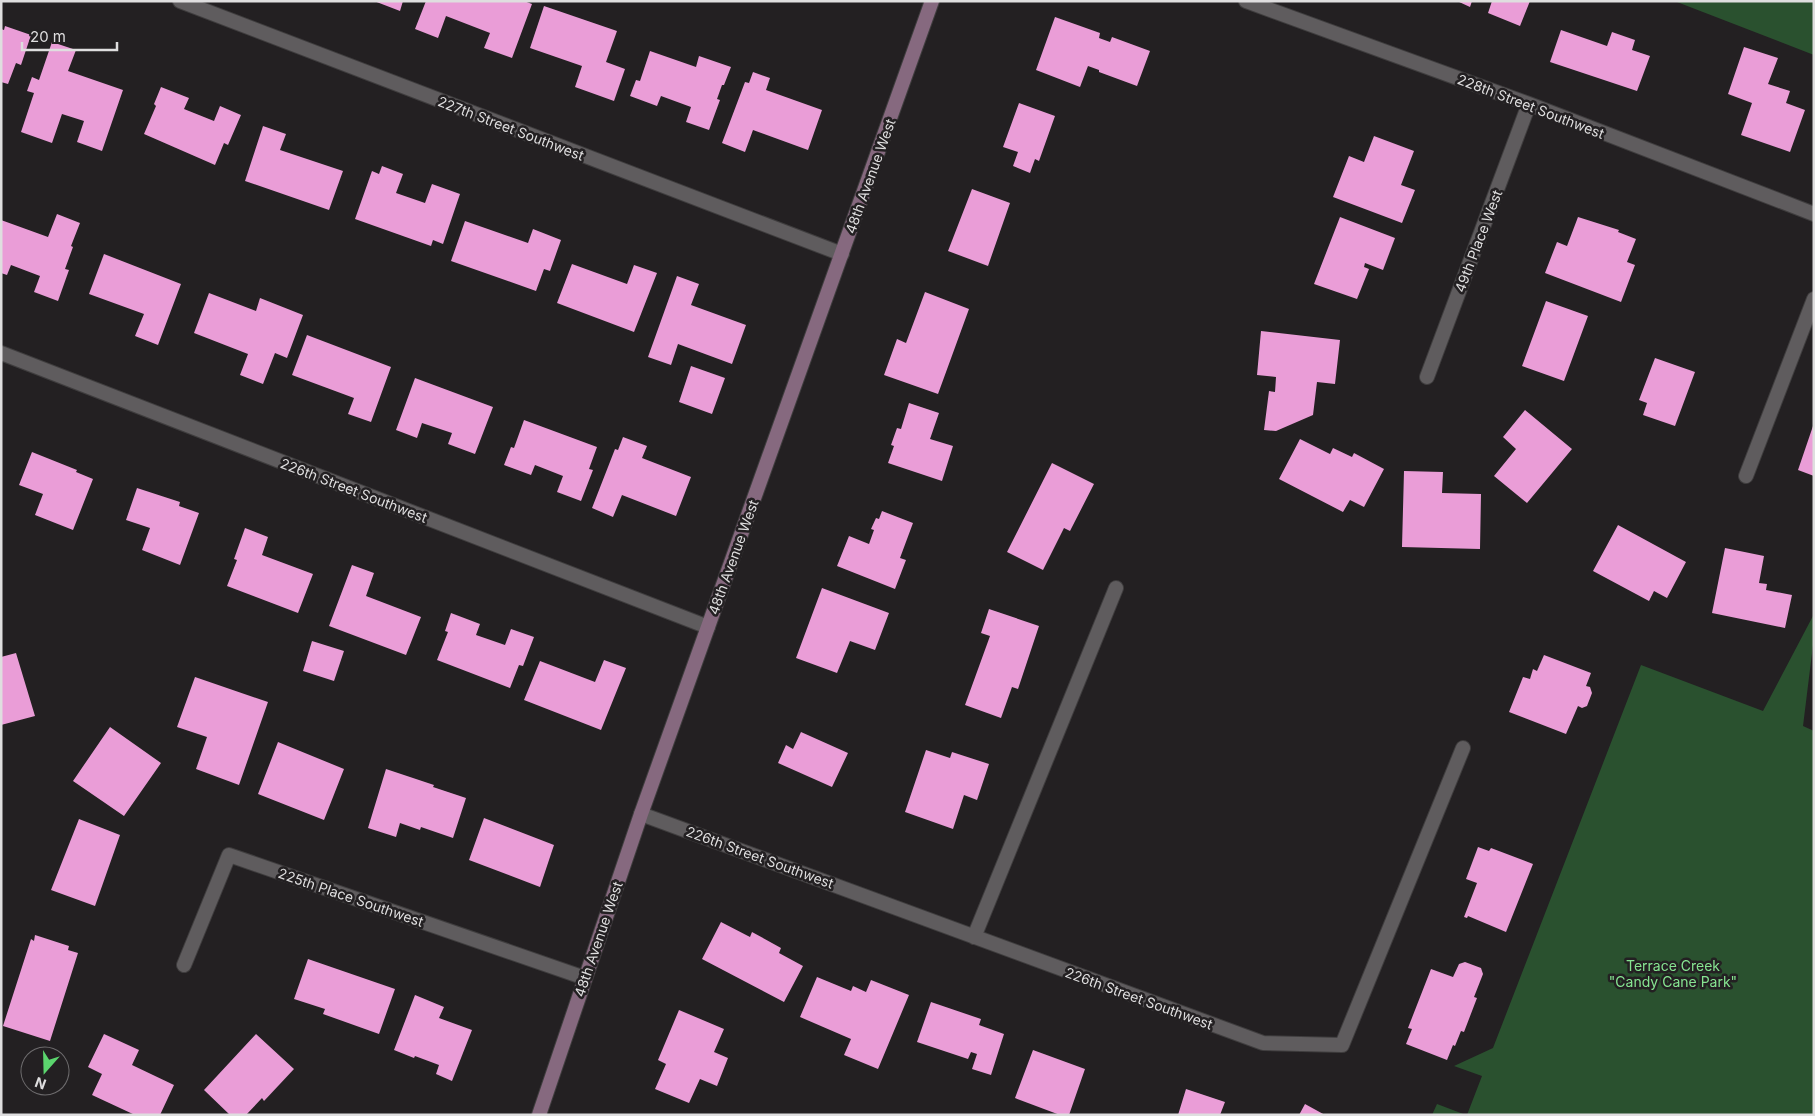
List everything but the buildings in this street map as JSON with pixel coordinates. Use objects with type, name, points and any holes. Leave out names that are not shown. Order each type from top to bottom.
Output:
[{"type":"main road","name":"48th Avenue West","points":[[539,1115],[641,814],[932,1]]},
{"type":"street","name":"227th Street Southwest","points":[[180,1],[842,254]]},
{"type":"street","name":"228th Street Southwest","points":[[1246,1],[1264,4],[1814,214]]},
{"type":"street","name":"49th Place West","points":[[1427,377],[1529,104]]},
{"type":"street","points":[[1746,476],[1814,299]]},
{"type":"street","name":"226th Street Southwest","points":[[1,353],[708,627]]},
{"type":"street","points":[[974,936],[1116,588]]},
{"type":"street","name":"226th Street Southwest","points":[[641,814],[1263,1043],[1342,1045],[1463,748]]},
{"type":"street","name":"225th Place Southwest","points":[[184,965],[230,855],[585,978]]},
{"type":"green space","points":[[1567,1],[1814,1],[1814,55],[1677,2]]},
{"type":"green space","name":"Terrace Creek \"Candy Cane Park\"","points":[[1814,614],[1814,637],[1803,726],[1814,731],[1814,1115],[1467,1115],[1482,1076],[1454,1066],[1493,1048],[1641,665],[1763,711]]},
{"type":"green space","points":[[1437,1104],[1466,1115],[1432,1115]]}]
